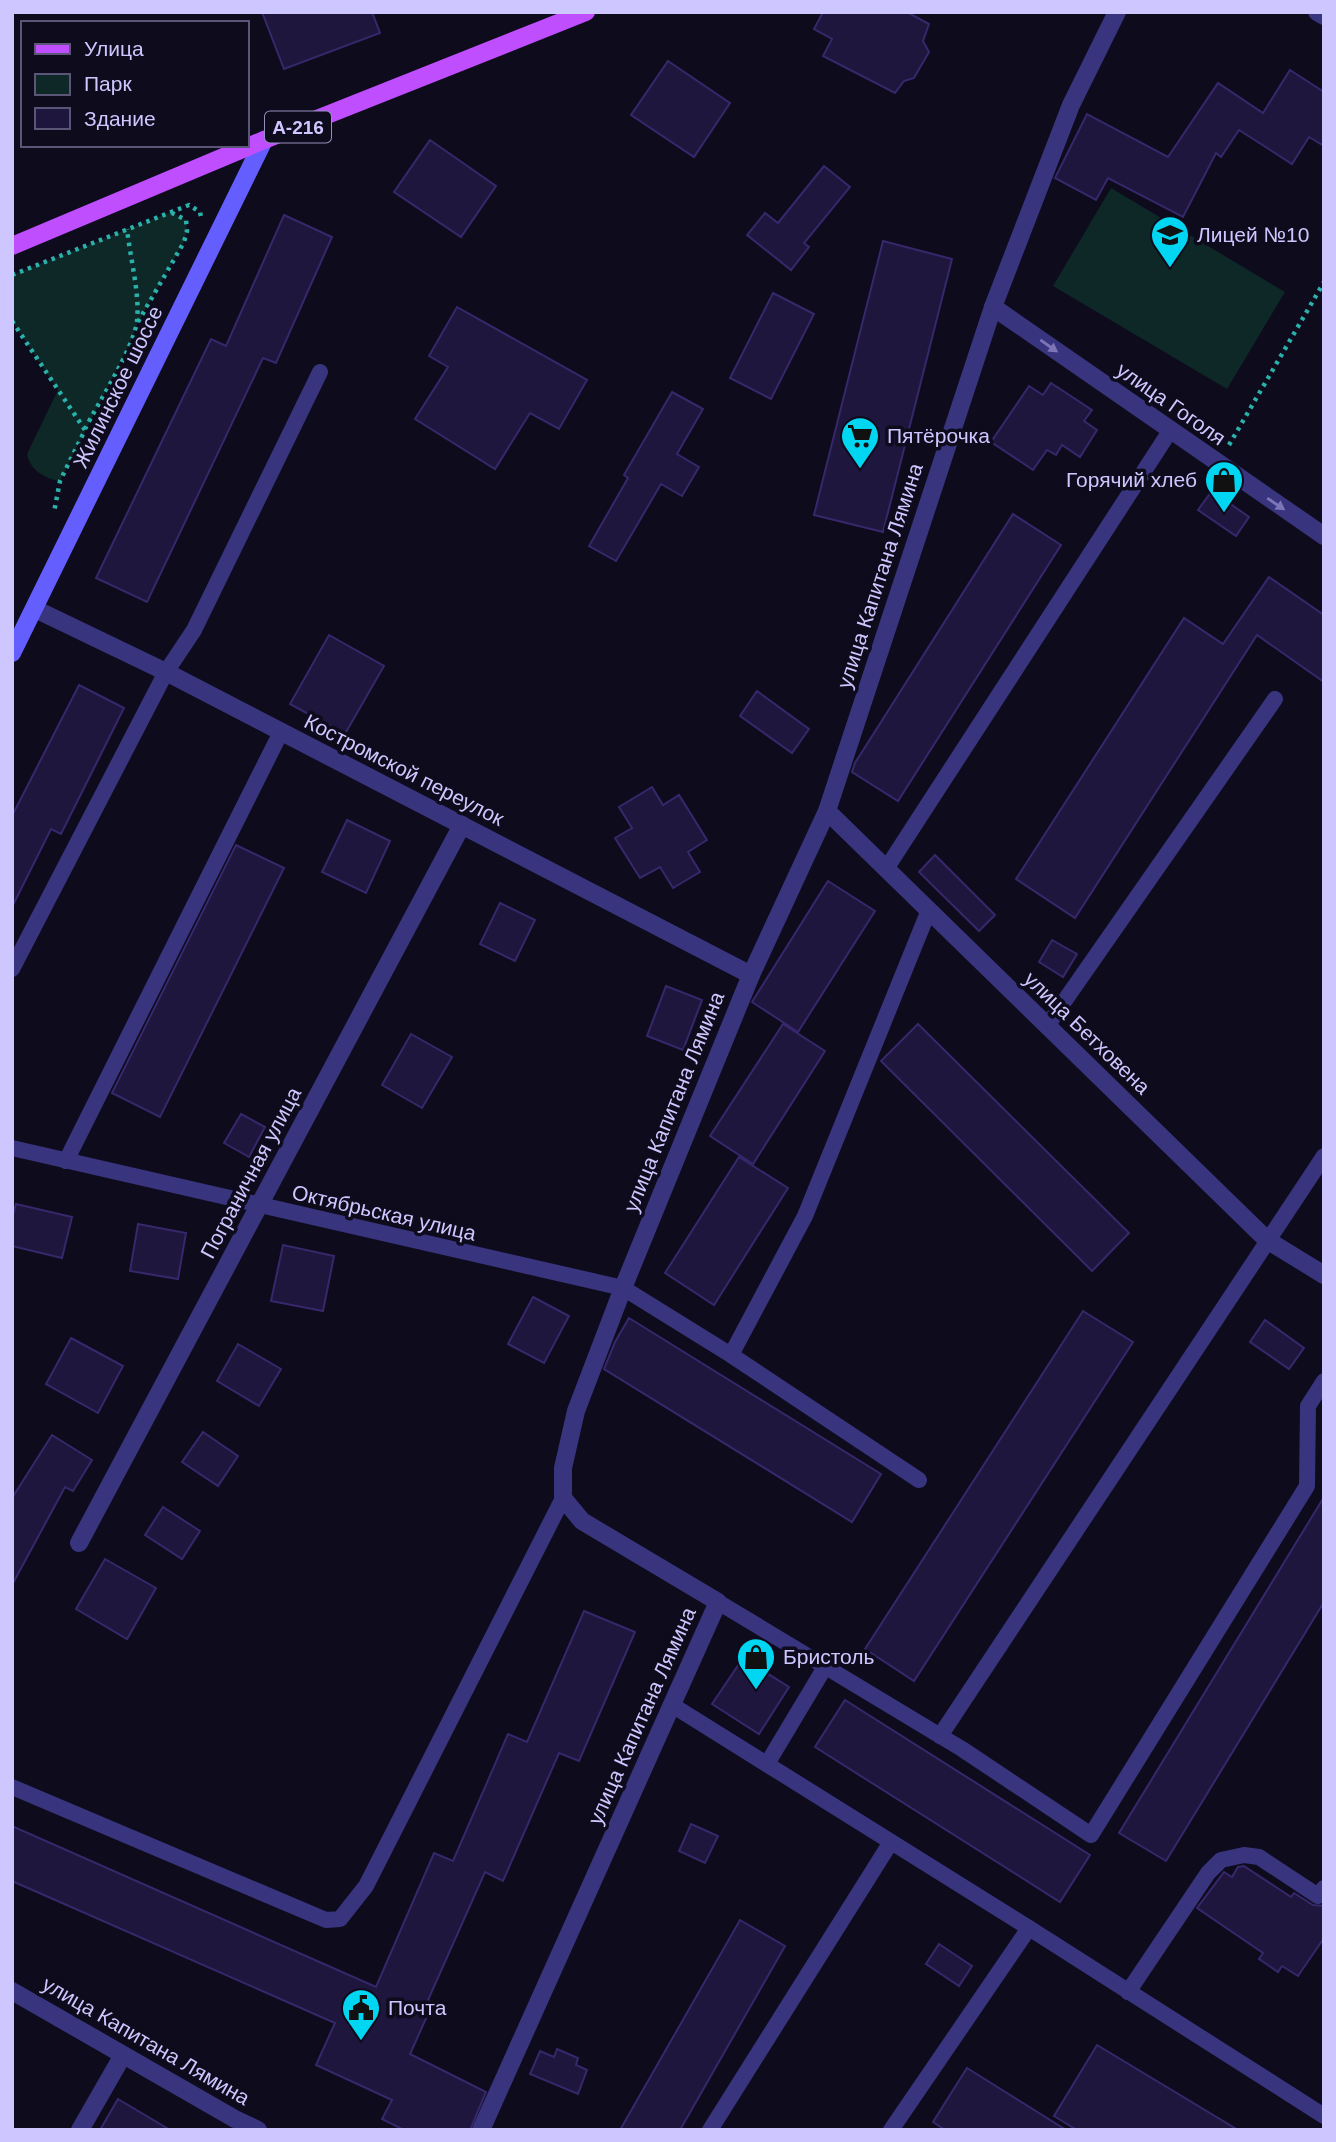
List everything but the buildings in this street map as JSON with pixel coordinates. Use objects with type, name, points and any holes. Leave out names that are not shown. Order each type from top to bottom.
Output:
[{"type":"main road","name":"А-216","points":[[248,147],[586,12]]},
{"type":"main road","name":"А-216","points":[[12,246],[247,147]]},
{"type":"street","name":"улица Капитана Лямина","points":[[481,2130],[718,1602],[582,1521],[563,1498],[563,1468],[576,1411],[623,1288],[751,975],[827,811],[993,307],[1071,105],[1117,12]]},
{"type":"street","points":[[1317,12],[1324,16]]},
{"type":"street","name":"Жилинское шоссе","points":[[12,653],[264,140]]},
{"type":"street","name":"улица Гоголя","points":[[993,307],[1324,536]]},
{"type":"street","name":"Костромской переулок","points":[[35,609],[166,672],[751,975]]},
{"type":"street","name":"улица Бетховена","points":[[827,811],[1266,1240],[1324,1275]]},
{"type":"street","name":"Пограничная улица","points":[[79,1543],[462,825]]},
{"type":"street","name":"улица Капитана Лямина","points":[[12,1991],[258,2130]]},
{"type":"street","points":[[80,2130],[123,2055]]},
{"type":"lane","points":[[12,969],[166,672],[194,630],[320,372]]},
{"type":"lane","points":[[886,870],[1170,431]]},
{"type":"lane","points":[[1048,1026],[1275,699]]},
{"type":"lane","points":[[66,1161],[281,732]]},
{"type":"lane","points":[[731,1356],[805,1216],[929,910]]},
{"type":"lane","name":"Октябрьская улица","points":[[12,1148],[623,1288],[919,1480]]},
{"type":"lane","points":[[940,1736],[1324,1156]]},
{"type":"lane","points":[[718,1602],[940,1736],[1091,1835],[1307,1486],[1308,1406],[1324,1381]]},
{"type":"lane","points":[[12,1787],[326,1920],[340,1919],[366,1886],[563,1498]]},
{"type":"lane","points":[[767,1764],[825,1667]]},
{"type":"lane","points":[[672,1705],[1324,2116]]},
{"type":"lane","points":[[710,2130],[891,1842]]},
{"type":"lane","points":[[1128,1992],[1208,1872],[1221,1860],[1244,1855],[1259,1857],[1318,1896],[1324,1888]]},
{"type":"lane","points":[[891,2130],[1029,1928]]},
{"type":"path","points":[[12,275],[189,205],[200,212],[201,219]]},
{"type":"path","points":[[65,496],[53,520],[60,481],[137,324],[184,242],[186,220],[171,212]]},
{"type":"path","points":[[127,229],[137,324]]},
{"type":"path","points":[[1218,464],[1324,282]]},
{"type":"path","points":[[12,321],[85,430]]},
{"type":"green space","points":[[1111,188],[1285,292],[1227,389],[1053,286]]},
{"type":"green space","points":[[171,212],[186,220],[184,242],[137,324],[60,481],[44,476],[31,465],[27,454],[58,390],[12,321],[12,275]]},
{"type":"place","name":"Лицей №10","points":[[1170,269]]},
{"type":"place","name":"Пятёрочка","points":[[860,470]]},
{"type":"place","name":"Горячий хлеб","points":[[1224,514]]},
{"type":"place","name":"Бристоль","points":[[756,1691]]},
{"type":"place","name":"Почта","points":[[361,2042]]}]
